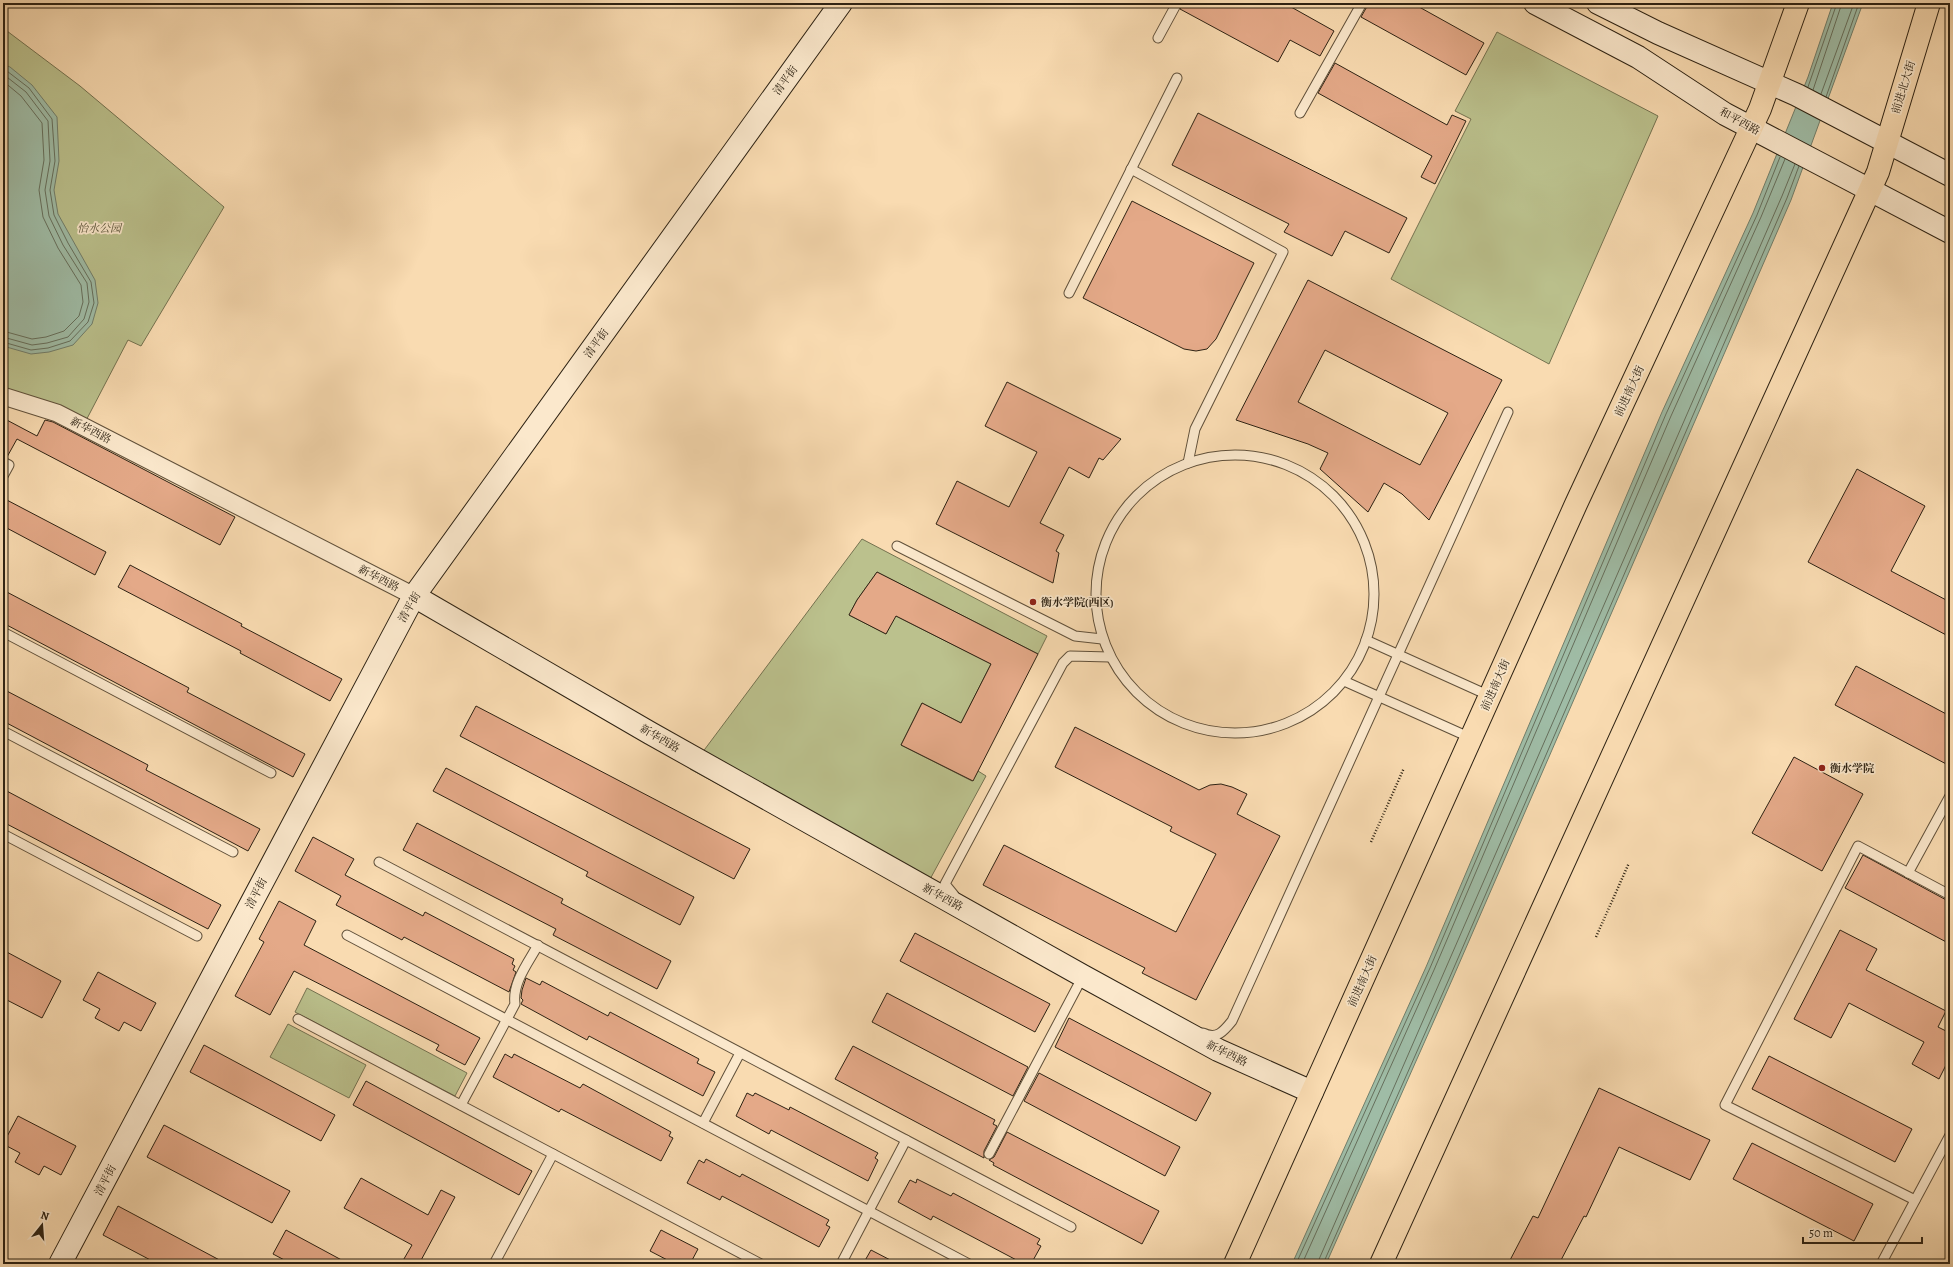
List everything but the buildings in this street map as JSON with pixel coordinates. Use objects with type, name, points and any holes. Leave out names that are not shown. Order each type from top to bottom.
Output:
[{"type":"main road","points":[[1756,119],[1798,3]]},
{"type":"main road","name":"前进北大街","points":[[1873,181],[1887,141],[1929,3]]},
{"type":"main road","name":"前进南大街","points":[[1235,1264],[1576,504],[1756,119]]},
{"type":"main road","points":[[1381,1264],[1873,181]]},
{"type":"street","name":"清平街","points":[[60,1264],[414,596],[841,3]]},
{"type":"street","name":"和平西路","points":[[1535,3],[1638,57],[1725,114],[1756,119],[1777,142],[1826,167],[1873,181],[1950,232]]},
{"type":"street","points":[[1598,3],[1658,33],[1797,95],[1950,175]]},
{"type":"street","name":"新华西路","points":[[3,396],[57,413],[414,596],[657,737],[1083,976],[1218,1050],[1312,1092]]},
{"type":"lane","points":[[1158,38],[1177,3]]},
{"type":"lane","points":[[1300,113],[1362,3]]},
{"type":"lane","points":[[1069,293],[1177,78]]},
{"type":"lane","points":[[1131,169],[1284,252],[1196,429],[1188,463]]},
{"type":"lane","points":[[1110,657],[1070,656],[1063,663],[946,884],[951,894],[1210,1036],[1217,1036],[1232,1021],[1508,412]]},
{"type":"lane","points":[[1218,456],[1256,456],[1293,468],[1326,488],[1351,518],[1368,552],[1374,591],[1374,610],[1366,640],[1355,665],[1344,681],[1318,706],[1286,724],[1249,733],[1212,732],[1177,721],[1145,701],[1119,673],[1102,639],[1096,614],[1095,582],[1098,564],[1111,528],[1121,512],[1148,484],[1164,474],[1188,463],[1218,456]]},
{"type":"lane","points":[[3,462],[9,465],[3,476]]},
{"type":"lane","points":[[897,546],[1075,636],[1102,639]]},
{"type":"lane","points":[[3,632],[271,772]]},
{"type":"lane","points":[[1366,640],[1490,696]]},
{"type":"lane","points":[[1344,681],[1471,738]]},
{"type":"lane","points":[[3,730],[233,852]]},
{"type":"lane","points":[[1908,873],[1950,796]]},
{"type":"lane","points":[[3,834],[197,936]]},
{"type":"lane","points":[[1915,1200],[1725,1105],[1858,846],[1950,895]]},
{"type":"lane","points":[[379,862],[1071,1227]]},
{"type":"lane","points":[[346,935],[969,1264]]},
{"type":"lane","points":[[461,1105],[515,1004],[513,995],[516,985],[538,945]]},
{"type":"lane","points":[[989,1154],[1083,976]]},
{"type":"lane","points":[[298,1019],[761,1264]]},
{"type":"lane","points":[[703,1123],[740,1053]]},
{"type":"lane","points":[[1881,1264],[1950,1135]]},
{"type":"lane","points":[[841,1264],[906,1140]]},
{"type":"lane","points":[[494,1264],[553,1154]]},
{"type":"path","points":[[1371,842],[1404,768]]},
{"type":"path","points":[[1596,937],[1629,863]]},
{"type":"green space","name":"怡水公园","points":[[3,28],[80,86],[224,207],[141,346],[128,340],[80,432],[3,391]]},
{"type":"green space","points":[[1497,32],[1658,116],[1549,364],[1391,279],[1471,119],[1455,111]]},
{"type":"green space","points":[[862,539],[1047,636],[1038,654],[877,572],[857,600],[849,615],[886,634],[894,615],[991,664],[961,723],[922,703],[901,745],[972,781],[978,771],[986,776],[922,894],[690,769]]},
{"type":"green space","points":[[307,988],[467,1073],[455,1096],[295,1012]]},
{"type":"green space","points":[[288,1024],[366,1065],[349,1098],[270,1057]]},
{"type":"water","points":[[1833,3],[1863,3],[1791,200],[1452,980],[1326,1264],[1292,1264],[1426,967],[1662,412],[1753,213],[1808,77]]},
{"type":"water","points":[[3,64],[10,67],[32,85],[57,117],[59,161],[54,190],[58,214],[95,280],[98,303],[92,324],[73,345],[49,352],[31,354],[3,346]]},
{"type":"place","name":"衡水学院(西区)","points":[[1033,602]]},
{"type":"place","name":"衡水学院","points":[[1822,768]]}]
